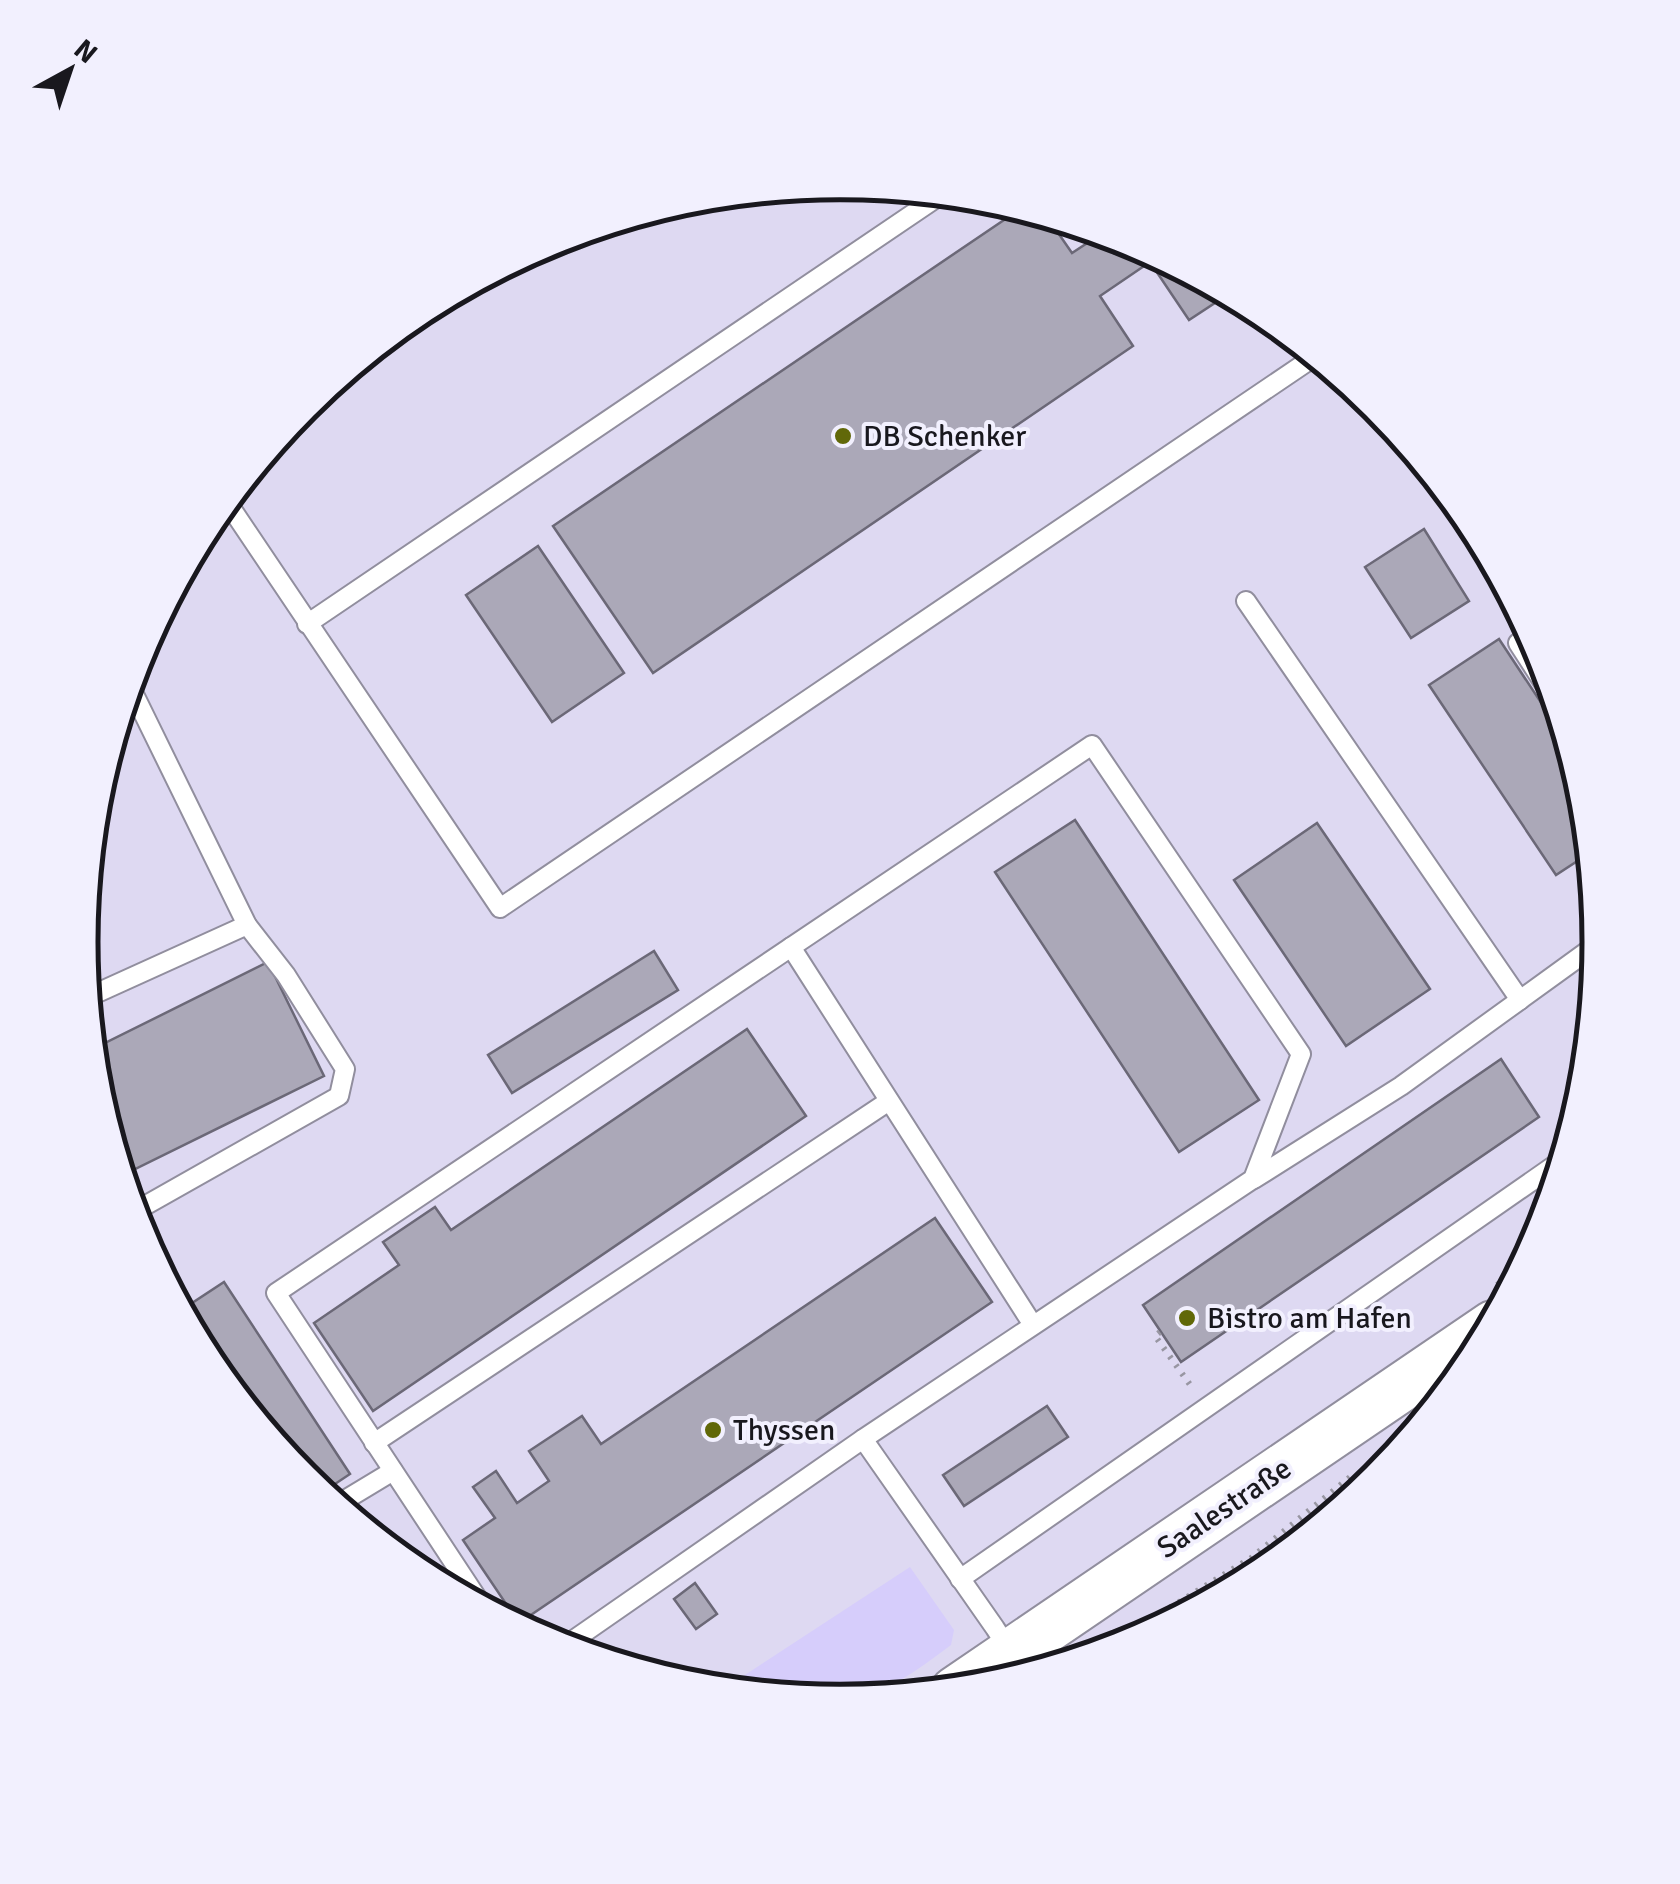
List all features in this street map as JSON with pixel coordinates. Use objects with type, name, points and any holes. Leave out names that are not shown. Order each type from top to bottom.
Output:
[{"type":"main road","name":"Saalestraße","points":[[1021,1662],[1462,1347]]},
{"type":"lane","points":[[307,624],[926,205]]},
{"type":"lane","points":[[234,513],[500,908],[1305,363]]},
{"type":"lane","points":[[1246,602],[1520,1000]]},
{"type":"lane","points":[[1518,643],[1522,649]]},
{"type":"lane","points":[[138,702],[247,925],[286,974],[345,1070],[340,1096],[146,1205]]},
{"type":"lane","points":[[468,1584],[276,1293],[1092,745],[1301,1054],[1253,1179]]},
{"type":"lane","points":[[99,992],[247,925]]},
{"type":"lane","points":[[791,946],[1033,1326]]},
{"type":"lane","points":[[579,1637],[1033,1326],[1401,1086],[1582,955]]},
{"type":"lane","points":[[374,1442],[890,1101]]},
{"type":"lane","points":[[960,1579],[1546,1171]]},
{"type":"lane","points":[[863,1440],[1015,1663]]},
{"type":"lane","points":[[348,1498],[393,1471]]},
{"type":"path","points":[[1160,1332],[1155,1336],[1206,1408]]},
{"type":"path","name":"Saalestraße","points":[[1177,1603],[1251,1558],[1366,1464]]},
{"type":"shaded area","points":[[840,199],[937,206],[985,214],[1079,239],[1168,276],[1211,299],[1253,325],[1330,384],[1398,452],[1429,490],[1457,529],[1506,614],[1543,703],[1557,750],[1568,797],[1581,893],[1581,991],[1576,1039],[1568,1087],[1543,1181],[1506,1270],[1483,1313],[1457,1355],[1398,1432],[1330,1500],[1292,1531],[1253,1559],[1168,1608],[1079,1645],[1032,1659],[985,1670],[889,1683],[791,1683],[743,1678],[695,1670],[601,1645],[512,1608],[469,1585],[427,1559],[350,1500],[282,1432],[251,1394],[223,1355],[174,1270],[137,1181],[123,1134],[112,1087],[99,991],[99,893],[104,845],[112,797],[137,703],[174,614],[197,571],[223,529],[282,452],[350,384],[388,353],[427,325],[512,276],[601,239],[648,225],[695,214],[791,201]]},
{"type":"shaded area","points":[[910,1567],[954,1630],[951,1645],[896,1682],[791,1683],[741,1678]]},
{"type":"building","name":"DB Schenker","points":[[1006,219],[1058,233],[1072,253],[1088,242],[1145,265],[1100,296],[1133,346],[653,673],[553,526]]},
{"type":"building","name":"DB Schenker","points":[[1156,270],[1216,302],[1189,320]]},
{"type":"building","points":[[1424,529],[1469,601],[1411,638],[1365,567]]},
{"type":"building","points":[[538,546],[624,673],[552,722],[466,595]]},
{"type":"building","points":[[1499,639],[1544,708],[1568,797],[1578,861],[1556,875],[1429,685]]},
{"type":"building","points":[[1075,820],[1259,1100],[1179,1152],[995,872]]},
{"type":"building","points":[[1317,823],[1430,989],[1346,1046],[1234,880]]},
{"type":"building","points":[[654,951],[678,990],[512,1093],[488,1055]]},
{"type":"building","points":[[268,962],[324,1076],[134,1170],[105,1043]]},
{"type":"building","points":[[747,1029],[806,1116],[373,1411],[314,1323],[399,1265],[383,1242],[435,1207],[451,1230]]},
{"type":"building","points":[[1501,1059],[1539,1117],[1181,1362],[1143,1305]]},
{"type":"building","name":"Thyssen","points":[[935,1218],[992,1302],[529,1616],[507,1605],[463,1540],[495,1518],[473,1487],[496,1471],[517,1503],[549,1481],[529,1451],[582,1416],[601,1444]]},
{"type":"building","points":[[224,1282],[350,1474],[334,1485],[282,1432],[223,1355],[192,1303]]},
{"type":"building","points":[[1047,1406],[1068,1437],[964,1506],[943,1475]]},
{"type":"building","points":[[695,1583],[717,1614],[696,1629],[674,1599]]},
{"type":"place","name":"DB Schenker","points":[[843,436]]},
{"type":"place","name":"Bistro am Hafen","points":[[1187,1318]]},
{"type":"place","name":"Thyssen","points":[[713,1430]]}]
